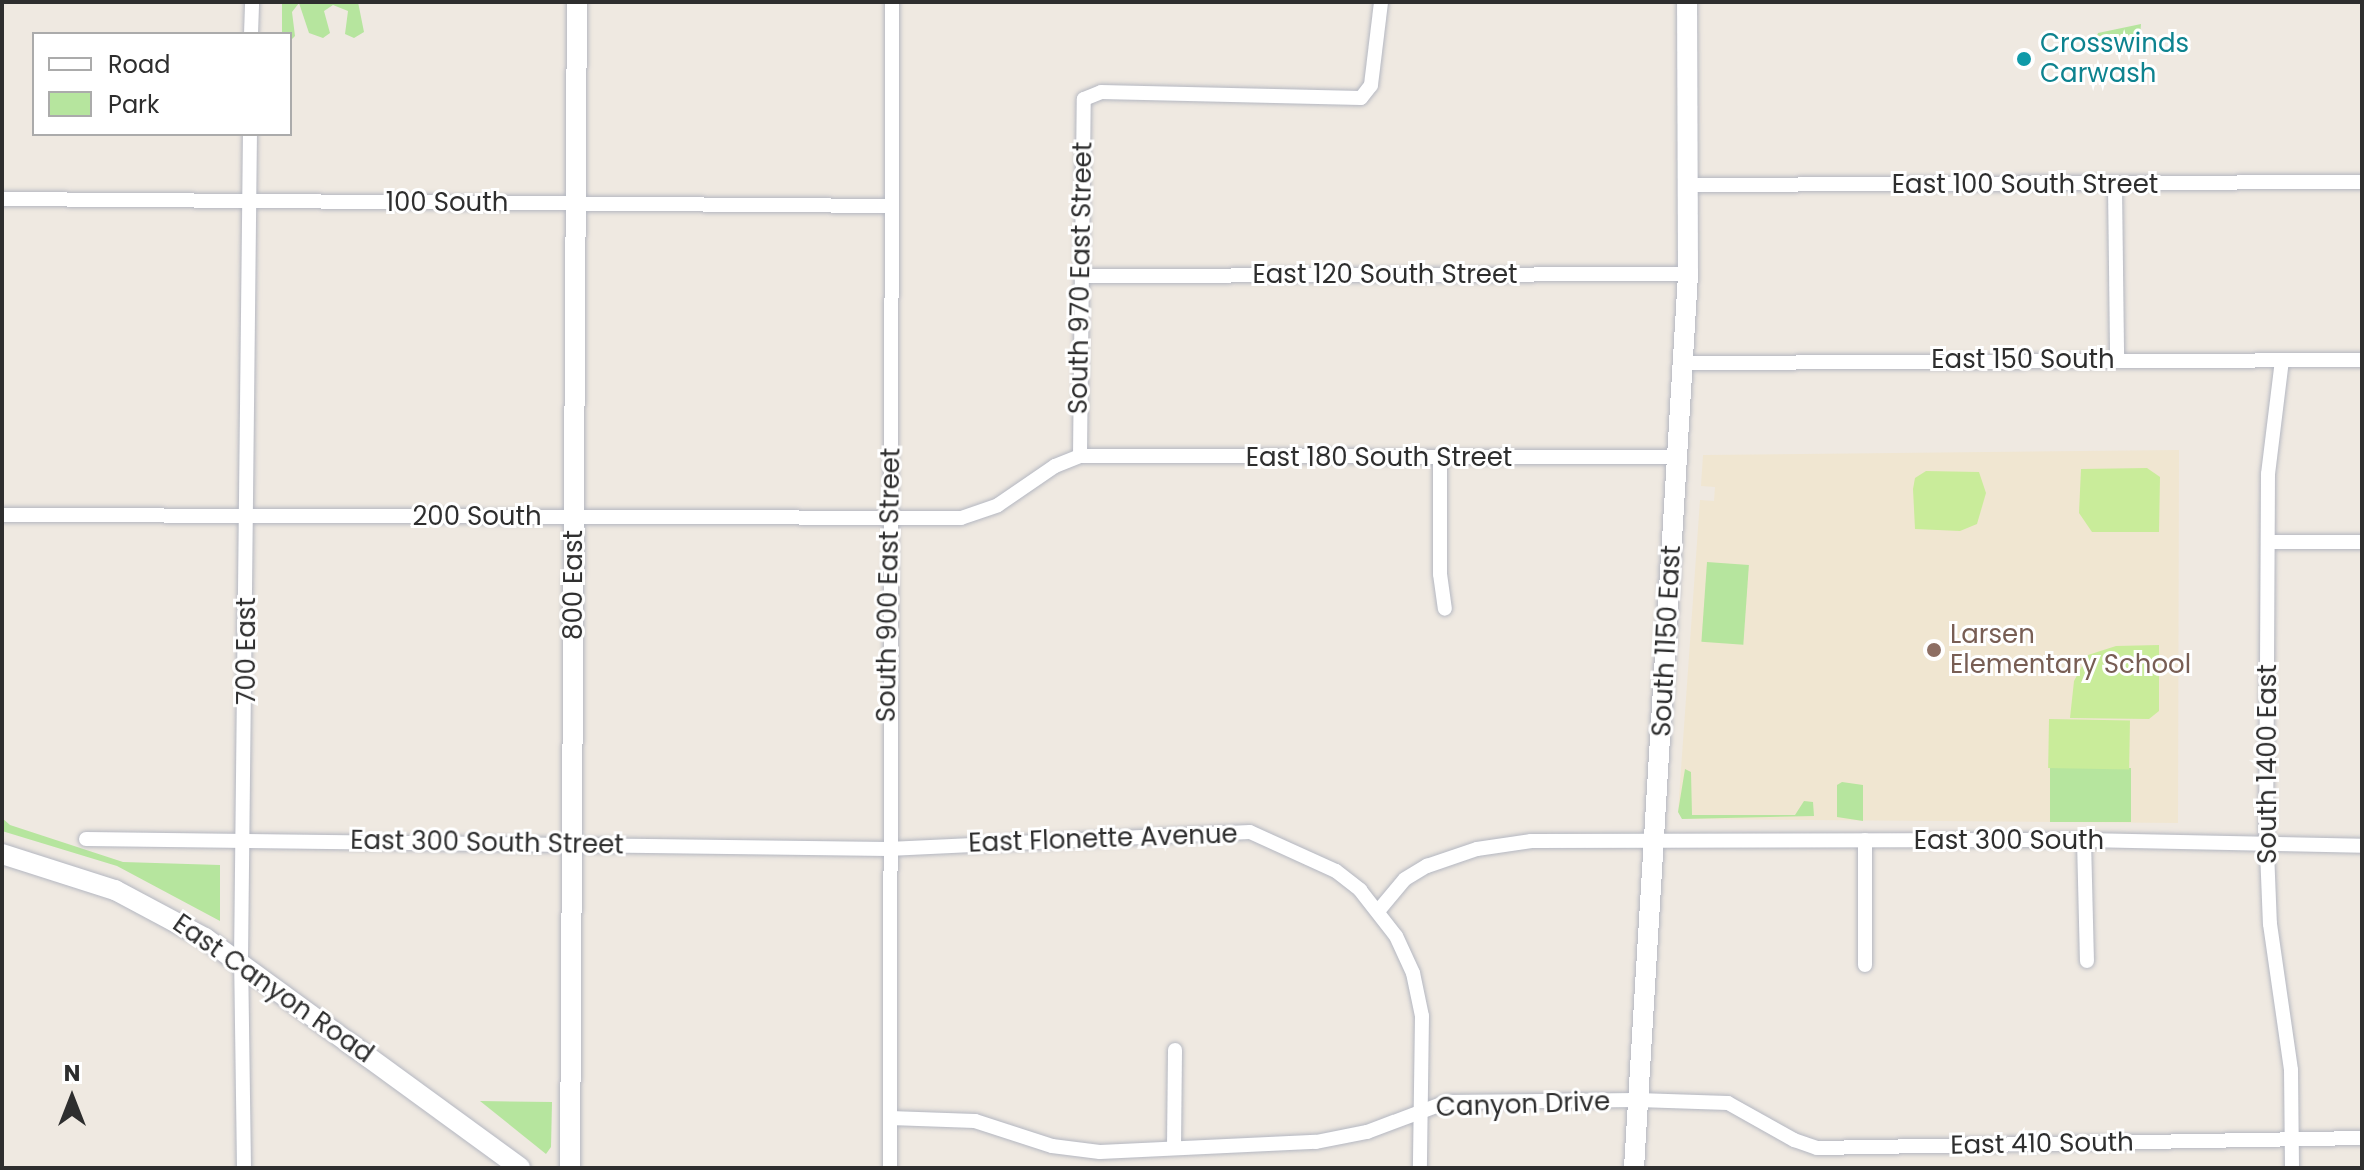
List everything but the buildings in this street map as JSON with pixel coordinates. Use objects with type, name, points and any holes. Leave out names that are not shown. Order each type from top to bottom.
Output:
[{"type":"street","points":[[251,32],[252,2]]},
{"type":"street","name":"800 East","points":[[570,1168],[577,2]]},
{"type":"street","name":"South 900 East Street","points":[[890,1168],[888,849],[892,2]]},
{"type":"street","name":"South 970 East Street","points":[[1080,456],[1084,99],[1101,92],[1345,99],[1367,95],[1381,2]]},
{"type":"street","name":"South 1150 East","points":[[1634,1168],[1684,363],[1688,274],[1687,2]]},
{"type":"street","name":"700 East","points":[[244,1168],[241,961],[245,839],[250,136]]},
{"type":"street","name":"East 100 South Street","points":[[1688,185],[2115,186],[2362,182]]},
{"type":"street","points":[[2115,186],[2117,359]]},
{"type":"street","name":"100 South","points":[[2,199],[892,206]]},
{"type":"street","name":"East 120 South Street","points":[[1082,276],[1688,274]]},
{"type":"street","name":"South 1400 East","points":[[2282,360],[2268,474],[2267,845],[2270,924],[2289,1041],[2292,1168]]},
{"type":"street","name":"East 150 South","points":[[1684,363],[2362,360]]},
{"type":"street","name":"200 South","points":[[2,515],[575,518],[974,515],[1010,499],[1055,466],[1080,456]]},
{"type":"street","name":"East 180 South Street","points":[[1080,456],[1677,457]]},
{"type":"street","points":[[1440,457],[1440,574],[1445,609]]},
{"type":"street","points":[[2268,542],[2362,542]]},
{"type":"street","name":"East Flonette Avenue","points":[[888,849],[1250,832],[1329,867],[1379,910],[1408,960],[1420,1003],[1420,1168]]},
{"type":"street","name":"East 300 South Street","points":[[86,839],[888,849]]},
{"type":"street","points":[[1379,910],[1405,879],[1477,849],[1531,841],[1655,839]]},
{"type":"street","name":"East 300 South","points":[[1655,839],[2084,840],[2362,846]]},
{"type":"street","points":[[1865,840],[1865,965]]},
{"type":"street","points":[[2084,840],[2087,961]]},
{"type":"street","name":"East Canyon Road","points":[[2,854],[115,890],[241,961],[520,1168]]},
{"type":"street","points":[[1174,1147],[1175,1050]]},
{"type":"street","name":"Canyon Drive","points":[[890,1118],[975,1121],[1066,1149],[1174,1147],[1316,1142],[1367,1132],[1447,1102],[1638,1100]]},
{"type":"street","name":"East 410 South","points":[[1638,1100],[1728,1103],[1794,1140],[1817,1148],[2362,1138]]},
{"type":"shaded area","name":"Larsen Elementary School","points":[[2179,450],[2178,823],[1682,819],[1678,812],[1700,500],[1714,501],[1715,487],[1701,486],[1703,455]]},
{"type":"green space","points":[[282,2],[358,2],[364,32],[354,38],[345,34],[348,11],[333,5],[324,11],[330,33],[323,38],[309,33],[299,3],[292,12],[295,36],[292,39],[292,32],[282,32]]},
{"type":"green space","points":[[2141,24],[2140,35],[2097,36],[2098,33]]},
{"type":"green space","points":[[2147,468],[2160,477],[2159,532],[2092,532],[2079,513],[2081,469]]},
{"type":"green space","points":[[1926,471],[1979,472],[1986,493],[1977,524],[1960,531],[1915,529],[1915,478]]},
{"type":"green space","points":[[1707,562],[1749,565],[1743,645],[1701,642]]},
{"type":"green space","points":[[2159,645],[2159,711],[2149,719],[2070,718],[2074,681],[2088,655],[2116,646]]},
{"type":"green space","points":[[2049,719],[2130,720],[2129,769],[2048,768]]},
{"type":"green space","points":[[2050,768],[2131,768],[2131,822],[2050,822]]},
{"type":"green space","points":[[1685,769],[1691,772],[1692,815],[1795,815],[1804,801],[1813,802],[1814,816],[1682,819],[1678,812]]},
{"type":"green space","points":[[1842,782],[1863,785],[1863,821],[1837,817],[1837,785]]},
{"type":"green space","points":[[2,818],[10,825],[123,862],[220,865],[220,921],[117,866],[2,831]]},
{"type":"green space","points":[[480,1101],[552,1102],[551,1147],[546,1154]]},
{"type":"place","name":"Crosswinds Carwash","points":[[2024,59]]},
{"type":"place","name":"Larsen Elementary School","points":[[1934,650]]}]
